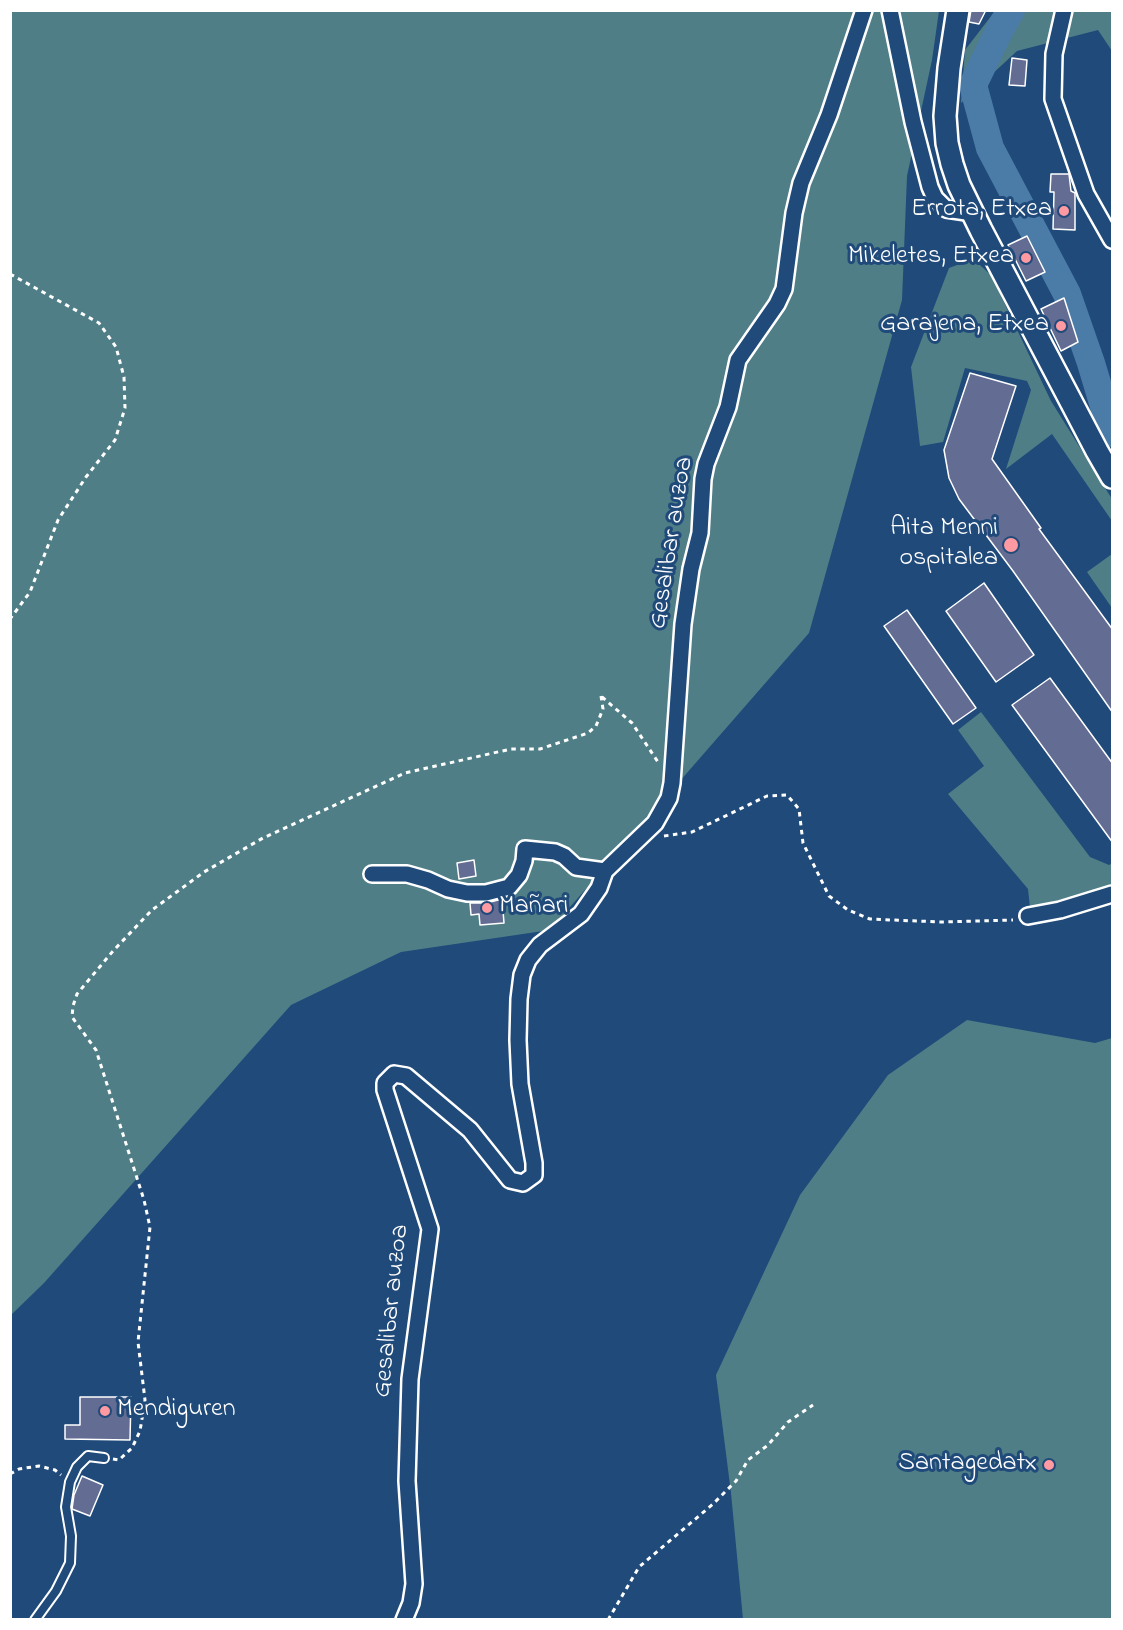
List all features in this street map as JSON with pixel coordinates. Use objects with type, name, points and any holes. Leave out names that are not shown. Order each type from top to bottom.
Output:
[{"type":"main road","points":[[958,10],[949,68],[945,116],[947,143],[952,164],[973,213],[1096,451],[1113,477]]},
{"type":"street","name":"Gesalibar auzoa","points":[[404,1620],[411,1603],[414,1584],[407,1481],[409,1387],[430,1228],[385,1090],[385,1083],[394,1074],[406,1076],[470,1130],[510,1180],[521,1184],[531,1179],[535,1171],[523,1106],[518,1051],[522,975],[528,960],[540,945],[581,914],[599,888],[605,871],[661,813],[671,789],[683,624],[691,569],[700,533],[706,464],[728,407],[738,360],[784,289],[794,213],[801,183],[829,115],[864,10]]},
{"type":"street","points":[[890,10],[913,122],[930,187],[935,198],[946,209],[973,213]]},
{"type":"street","points":[[1064,10],[1054,54],[1053,99],[1086,194],[1113,240]]},
{"type":"street","points":[[372,874],[406,874],[448,889],[467,893],[486,893],[509,887],[519,875],[525,849],[555,852],[564,856],[576,867],[605,871]]},
{"type":"street","points":[[1028,916],[1060,910],[1113,894]]},
{"type":"lane","points":[[35,1620],[57,1591],[70,1563],[71,1536],[66,1508],[70,1482],[77,1467],[88,1456],[104,1458]]},
{"type":"path","points":[[10,274],[99,323],[116,346],[124,377],[125,408],[115,440],[58,520],[30,592],[10,619]]},
{"type":"path","points":[[104,1458],[119,1460],[132,1448],[140,1431],[145,1400],[138,1342],[150,1227],[144,1200],[96,1050],[72,1017],[77,994],[113,951],[152,910],[204,872],[263,838],[405,773],[512,749],[540,749],[588,733],[596,726],[603,709],[601,696],[637,730],[661,766],[671,789]]},
{"type":"path","points":[[647,830],[662,836],[692,832],[767,796],[787,795],[800,809],[803,843],[829,896],[848,910],[870,919],[942,922],[1012,920],[1028,916]]},
{"type":"path","points":[[608,1620],[639,1567],[713,1504],[736,1481],[748,1460],[768,1444],[788,1422],[813,1405]]},
{"type":"path","points":[[10,1474],[19,1469],[39,1466],[55,1470],[70,1482]]},
{"type":"green space","points":[[11,11],[939,11],[932,60],[907,176],[902,300],[809,633],[550,930],[401,952],[291,1005],[44,1283],[11,1315]]},
{"type":"green space","points":[[995,11],[1112,11],[1112,51],[1098,30],[1017,51],[961,103],[965,50]]},
{"type":"green space","points":[[973,259],[991,275],[1051,401],[1112,499],[1112,521],[1052,434],[1006,469],[1031,390],[1027,381],[965,368],[943,442],[920,446],[911,367],[949,268]]},
{"type":"green space","points":[[1112,554],[1112,608],[1087,572]]},
{"type":"green space","points":[[981,712],[1090,857],[1109,865],[1112,863],[1112,886],[1030,908],[1028,889],[948,794],[984,766],[958,730]]},
{"type":"green space","points":[[967,1020],[1095,1043],[1112,1038],[1112,1619],[743,1619],[731,1493],[716,1375],[800,1195],[888,1075]]},
{"type":"building","points":[[971,10],[986,10],[979,24],[969,22]]},
{"type":"building","points":[[1012,58],[1027,60],[1025,86],[1009,85]]},
{"type":"building","name":"Errota, Etxea","points":[[1051,174],[1069,174],[1071,191],[1075,193],[1075,230],[1053,229],[1054,192],[1050,192]]},
{"type":"building","name":"Mikeletes, Etxea","points":[[1027,236],[1045,272],[1026,281],[1008,245]]},
{"type":"building","name":"Garajena, Etxea","points":[[1064,298],[1078,342],[1061,351],[1041,309]]},
{"type":"building","name":"Aita Menni ospitalea","points":[[970,373],[1016,386],[992,459],[1041,528],[1039,529],[1113,630],[1113,713],[959,499],[949,478],[944,450]]},
{"type":"building","points":[[984,583],[1034,655],[996,682],[946,611]]},
{"type":"building","points":[[907,610],[976,708],[953,724],[884,626]]},
{"type":"building","points":[[1050,678],[1113,764],[1113,843],[1012,705]]},
{"type":"building","points":[[474,860],[476,876],[459,879],[457,863]]},
{"type":"building","name":"Mañari","points":[[502,899],[504,923],[480,925],[479,914],[471,915],[470,903],[486,903]]},
{"type":"building","name":"Mendiguren","points":[[80,1397],[131,1397],[130,1440],[65,1439],[65,1425],[80,1425]]},
{"type":"building","points":[[82,1476],[103,1485],[90,1516],[72,1509],[74,1495]]},
{"type":"waterway","points":[[1011,10],[973,85],[990,148],[1067,294],[1112,433]]},
{"type":"place","name":"Errota, Etxea","points":[[1064,211]]},
{"type":"place","name":"Mikeletes, Etxea","points":[[1026,258]]},
{"type":"place","name":"Garajena, Etxea","points":[[1061,326]]},
{"type":"place","name":"Aita Menni ospitalea","points":[[1011,545]]},
{"type":"place","name":"Mañari","points":[[487,908]]},
{"type":"place","name":"Mendiguren","points":[[105,1411]]},
{"type":"place","name":"Santagedatx","points":[[1049,1465]]}]
